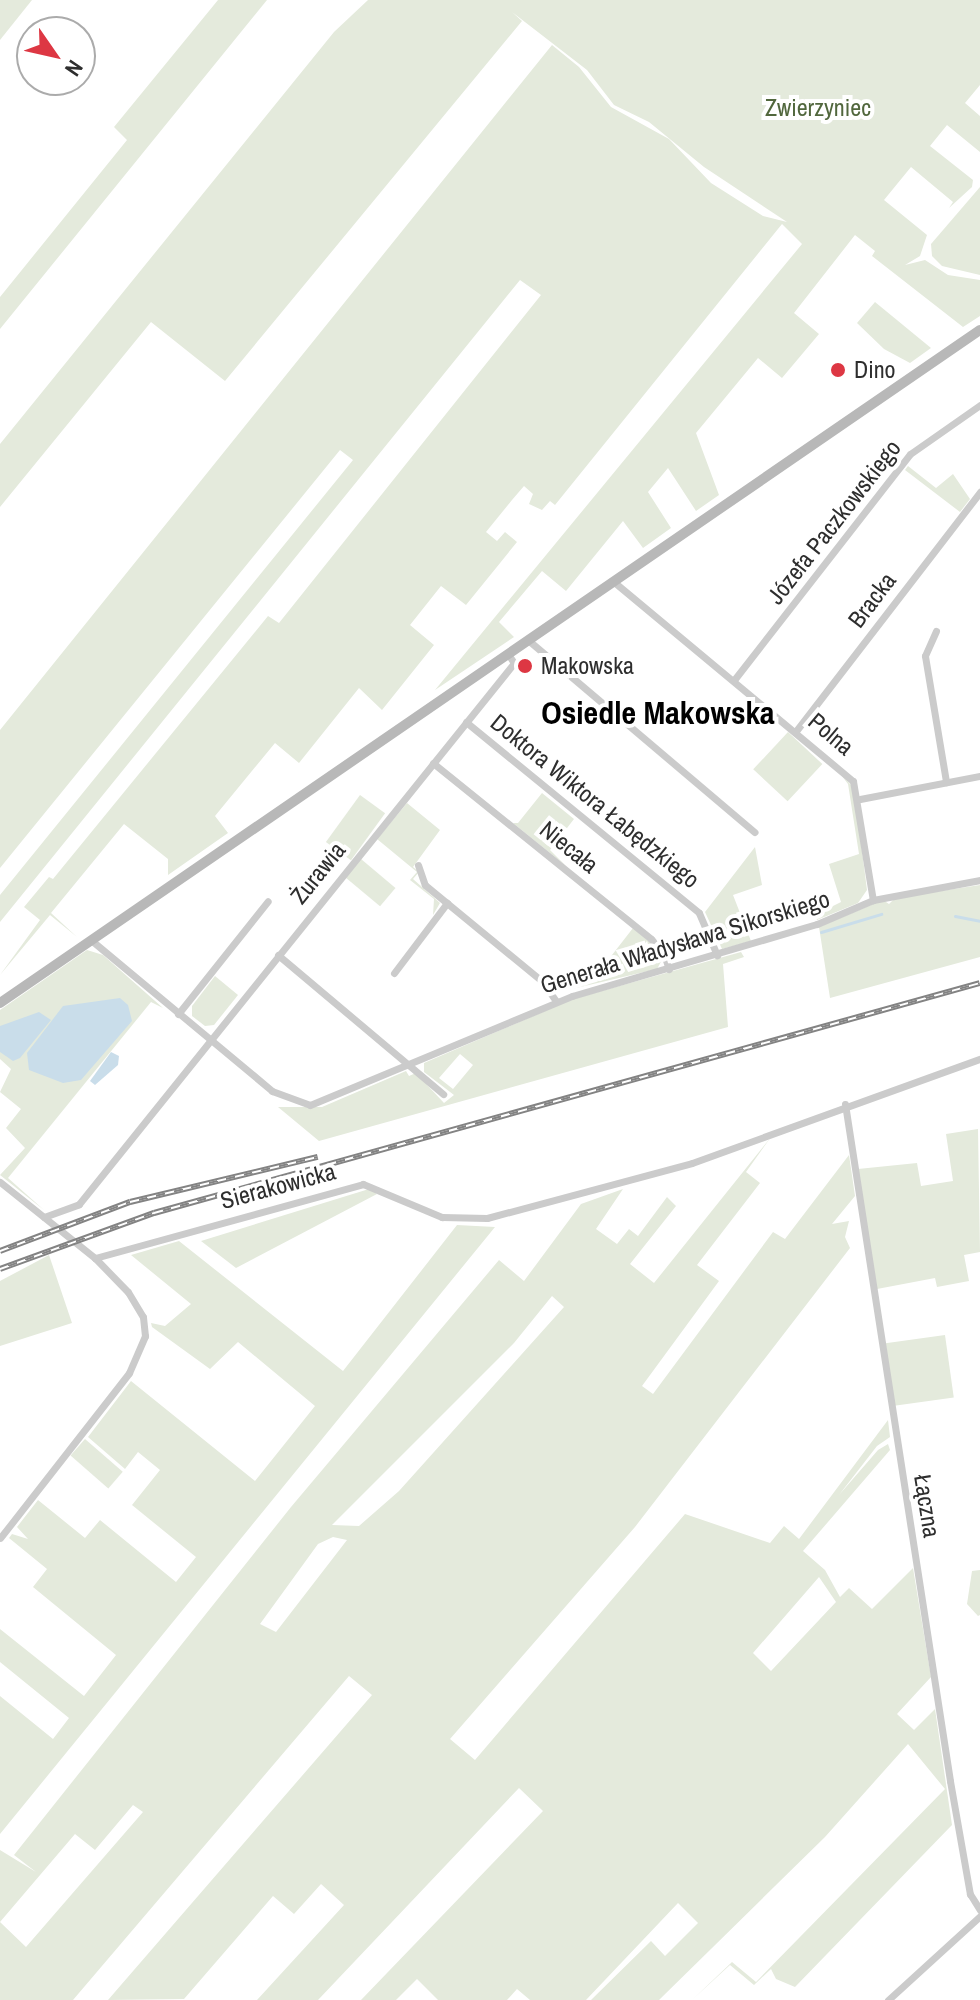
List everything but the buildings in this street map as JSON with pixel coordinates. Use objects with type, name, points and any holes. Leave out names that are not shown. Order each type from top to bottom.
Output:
[{"type":"street","points":[[0,1003],[980,330]]},
{"type":"street","name":"Józefa Paczkowskiego","points":[[734,680],[907,457],[980,405]]},
{"type":"street","name":"Bracka","points":[[796,731],[980,492]]},
{"type":"street","name":"Polna","points":[[614,582],[844,771],[860,799],[873,900]]},
{"type":"street","points":[[936,631],[925,656],[946,782]]},
{"type":"street","points":[[528,640],[754,832]]},
{"type":"street","name":"Żurawia","points":[[44,1217],[76,1207],[514,663],[508,654]]},
{"type":"street","name":"Doktora Wiktora Łabędzkiego","points":[[466,722],[699,913],[717,955]]},
{"type":"street","name":"Niecała","points":[[433,763],[651,939],[663,951],[669,969]]},
{"type":"street","points":[[860,799],[980,776]]},
{"type":"street","points":[[418,865],[424,884],[542,981],[556,1001]]},
{"type":"street","name":"Generała Władysława Sikorskiego","points":[[91,940],[272,1091],[299,1104],[325,1103],[556,1001],[817,924],[873,900],[980,880]]},
{"type":"street","points":[[178,1014],[268,901]]},
{"type":"street","points":[[394,973],[447,903]]},
{"type":"street","points":[[278,955],[413,1064],[443,1094]]},
{"type":"street","name":"Sierakowicka","points":[[95,1258],[363,1184],[442,1217],[487,1218],[692,1163],[845,1104],[980,1059]]},
{"type":"street","name":"Łączna","points":[[845,1104],[950,1781],[970,1894],[980,1913]]},
{"type":"street","points":[[146,1117],[154,1126]]},
{"type":"street","points":[[0,1182],[95,1258],[138,1304],[144,1329],[141,1354],[0,1538]]},
{"type":"street","points":[[888,2000],[980,1913]]},
{"type":"green space","points":[[0,0],[32,0],[16,16],[0,40]]},
{"type":"green space","points":[[218,0],[267,0],[0,329],[0,297],[127,140],[114,127]]},
{"type":"green space","name":"Zwierzyniec","points":[[368,0],[980,0],[980,85],[965,103],[980,116],[980,152],[947,125],[930,146],[973,180],[972,187],[949,208],[953,202],[911,167],[884,200],[927,235],[920,256],[905,265],[925,260],[948,275],[980,280],[980,316],[963,327],[872,256],[875,251],[855,235],[794,313],[819,334],[782,378],[758,358],[696,433],[719,495],[696,511],[668,468],[648,492],[671,528],[643,548],[623,521],[566,591],[542,571],[499,622],[514,637],[435,690],[802,244],[782,224],[555,505],[550,501],[542,510],[529,504],[533,494],[524,486],[512,500],[486,532],[497,541],[505,532],[517,542],[466,605],[441,586],[410,625],[434,645],[382,710],[359,688],[299,763],[275,743],[215,816],[228,833],[168,875],[168,859],[124,824],[51,913],[77,937],[50,915],[0,975],[40,920],[24,907],[49,877],[53,879],[268,616],[279,623],[541,295],[520,280],[0,922],[0,895],[353,460],[340,450],[0,868],[0,730],[552,45],[579,67],[611,107],[669,139],[711,183],[763,216],[787,222],[704,167],[649,122],[614,105],[587,70],[512,12],[522,21],[225,381],[151,322],[0,507],[0,444],[334,32]]},
{"type":"green space","points":[[980,187],[980,275],[942,266],[932,256],[931,244]]},
{"type":"green space","points":[[875,302],[931,348],[910,363],[884,349],[857,323]]},
{"type":"green space","points":[[908,466],[936,488],[953,474],[970,499],[960,512],[905,470]]},
{"type":"green space","points":[[788,732],[822,764],[788,801],[753,769]]},
{"type":"green space","points":[[839,772],[852,786],[855,796],[867,890],[858,903],[817,920],[815,915],[841,902],[829,864],[859,854],[848,784]]},
{"type":"green space","points":[[542,793],[574,819],[550,850],[566,866],[513,823],[518,823]]},
{"type":"green space","points":[[360,795],[385,813],[351,860],[326,842]]},
{"type":"green space","points":[[407,803],[440,830],[413,867],[419,872],[413,879],[440,903],[433,915],[434,899],[410,880],[417,872],[377,839]]},
{"type":"green space","points":[[755,847],[762,885],[733,895],[751,941],[722,949],[705,912]]},
{"type":"green space","points":[[361,859],[395,888],[380,906],[346,877]]},
{"type":"green space","points":[[980,885],[980,957],[830,998],[819,927],[883,900],[889,904],[895,898]]},
{"type":"green space","points":[[633,928],[659,950],[663,958],[657,969],[559,992],[615,974],[605,964]]},
{"type":"green space","points":[[87,950],[103,955],[163,1008],[151,1002],[8,1178],[44,1210],[0,1175],[25,1148],[6,1128],[21,1109],[0,1092],[11,1069],[0,1059],[0,1010]]},
{"type":"green space","points":[[741,952],[744,957],[723,964],[728,1027],[319,1141],[278,1107],[322,1107],[406,1071],[409,1076],[416,1073],[444,1103],[454,1095],[424,1072],[424,1063],[573,999]],"holes":[[[460,1054],[473,1065],[453,1089],[439,1078]]]},
{"type":"green space","points":[[215,976],[238,995],[214,1025],[205,1026],[192,1016],[192,1006]]},
{"type":"green space","points":[[978,1129],[980,1252],[964,1255],[969,1281],[937,1287],[935,1278],[877,1289],[858,1169],[917,1163],[921,1186],[953,1181],[946,1134]]},
{"type":"green space","points":[[771,1137],[746,1172],[760,1183],[697,1265],[719,1281],[642,1386],[653,1394],[773,1232],[785,1239],[849,1155],[855,1196],[832,1224],[849,1221],[845,1237],[850,1248],[635,1527],[450,1739],[475,1760],[685,1514],[770,1543],[784,1526],[799,1539],[888,1420],[890,1437],[877,1446],[839,1495],[878,1450],[888,1444],[890,1450],[803,1551],[825,1570],[840,1597],[849,1588],[872,1609],[913,1568],[931,1677],[897,1714],[914,1730],[935,1709],[952,1825],[795,1987],[776,1979],[771,1969],[754,1985],[730,1965],[692,2000],[732,1962],[756,1982],[945,1789],[908,1744],[825,1837],[659,2000],[591,2000],[651,1941],[665,1956],[698,1923],[678,1903],[586,2000],[530,2000],[517,1989],[507,2000],[438,2000],[417,1979],[396,2000],[361,2000],[543,1811],[519,1788],[318,2000],[257,2000],[344,1905],[321,1884],[294,1914],[273,1896],[184,1999],[108,2000],[372,1695],[349,1676],[73,2000],[0,2000],[0,1922],[0,1850],[36,1872],[14,1855],[291,1507],[499,1260],[524,1281],[581,1204],[623,1189],[596,1229],[617,1244],[629,1229],[638,1236],[667,1197],[676,1206],[630,1264],[654,1283]],"holes":[[[552,1296],[564,1307],[399,1491],[359,1526],[332,1525],[514,1343]],[[333,1537],[347,1540],[276,1632],[260,1624],[318,1544]],[[819,1577],[836,1602],[771,1671],[753,1653]],[[133,1805],[143,1812],[26,1947],[0,1922],[75,1834],[95,1850]]]},
{"type":"green space","points":[[369,1189],[377,1194],[236,1268],[201,1241]]},
{"type":"green space","points":[[457,1225],[495,1227],[0,1834],[0,1696],[53,1739],[69,1718],[0,1662],[0,1629],[84,1696],[116,1655],[33,1587],[47,1569],[9,1538],[12,1534],[28,1539],[17,1527],[38,1500],[85,1538],[100,1520],[176,1582],[196,1557],[132,1505],[160,1470],[138,1452],[125,1469],[88,1437],[131,1381],[255,1481],[315,1406],[238,1342],[210,1369],[152,1327],[151,1323],[165,1326],[191,1304],[131,1255],[179,1241],[343,1371]]},
{"type":"green space","points":[[49,1255],[72,1323],[0,1346],[0,1281]]},
{"type":"green space","points":[[945,1335],[954,1397],[894,1406],[886,1343]]},
{"type":"green space","points":[[85,1439],[123,1472],[108,1488],[71,1456]]},
{"type":"green space","points":[[980,1570],[978,1616],[967,1604],[972,1571]]},
{"type":"water","points":[[120,998],[128,1005],[132,1021],[81,1080],[63,1083],[29,1070],[27,1053],[63,1006]]},
{"type":"water","points":[[39,1012],[51,1020],[20,1058],[13,1061],[0,1052],[0,1026]]},
{"type":"water","points":[[111,1052],[119,1056],[118,1065],[95,1085],[90,1081]]},
{"type":"waterway","points":[[821,932],[881,914]]},
{"type":"waterway","points":[[955,916],[980,921]]},
{"type":"railway","points":[[0,1269],[154,1213],[980,983]]},
{"type":"railway","points":[[0,1251],[130,1202],[318,1157]]},
{"type":"place","name":"Dino","points":[[838,370]]},
{"type":"place","name":"Makowska","points":[[525,666]]},
{"type":"district","name":"Osiedle Makowska","points":[[658,713]]}]
